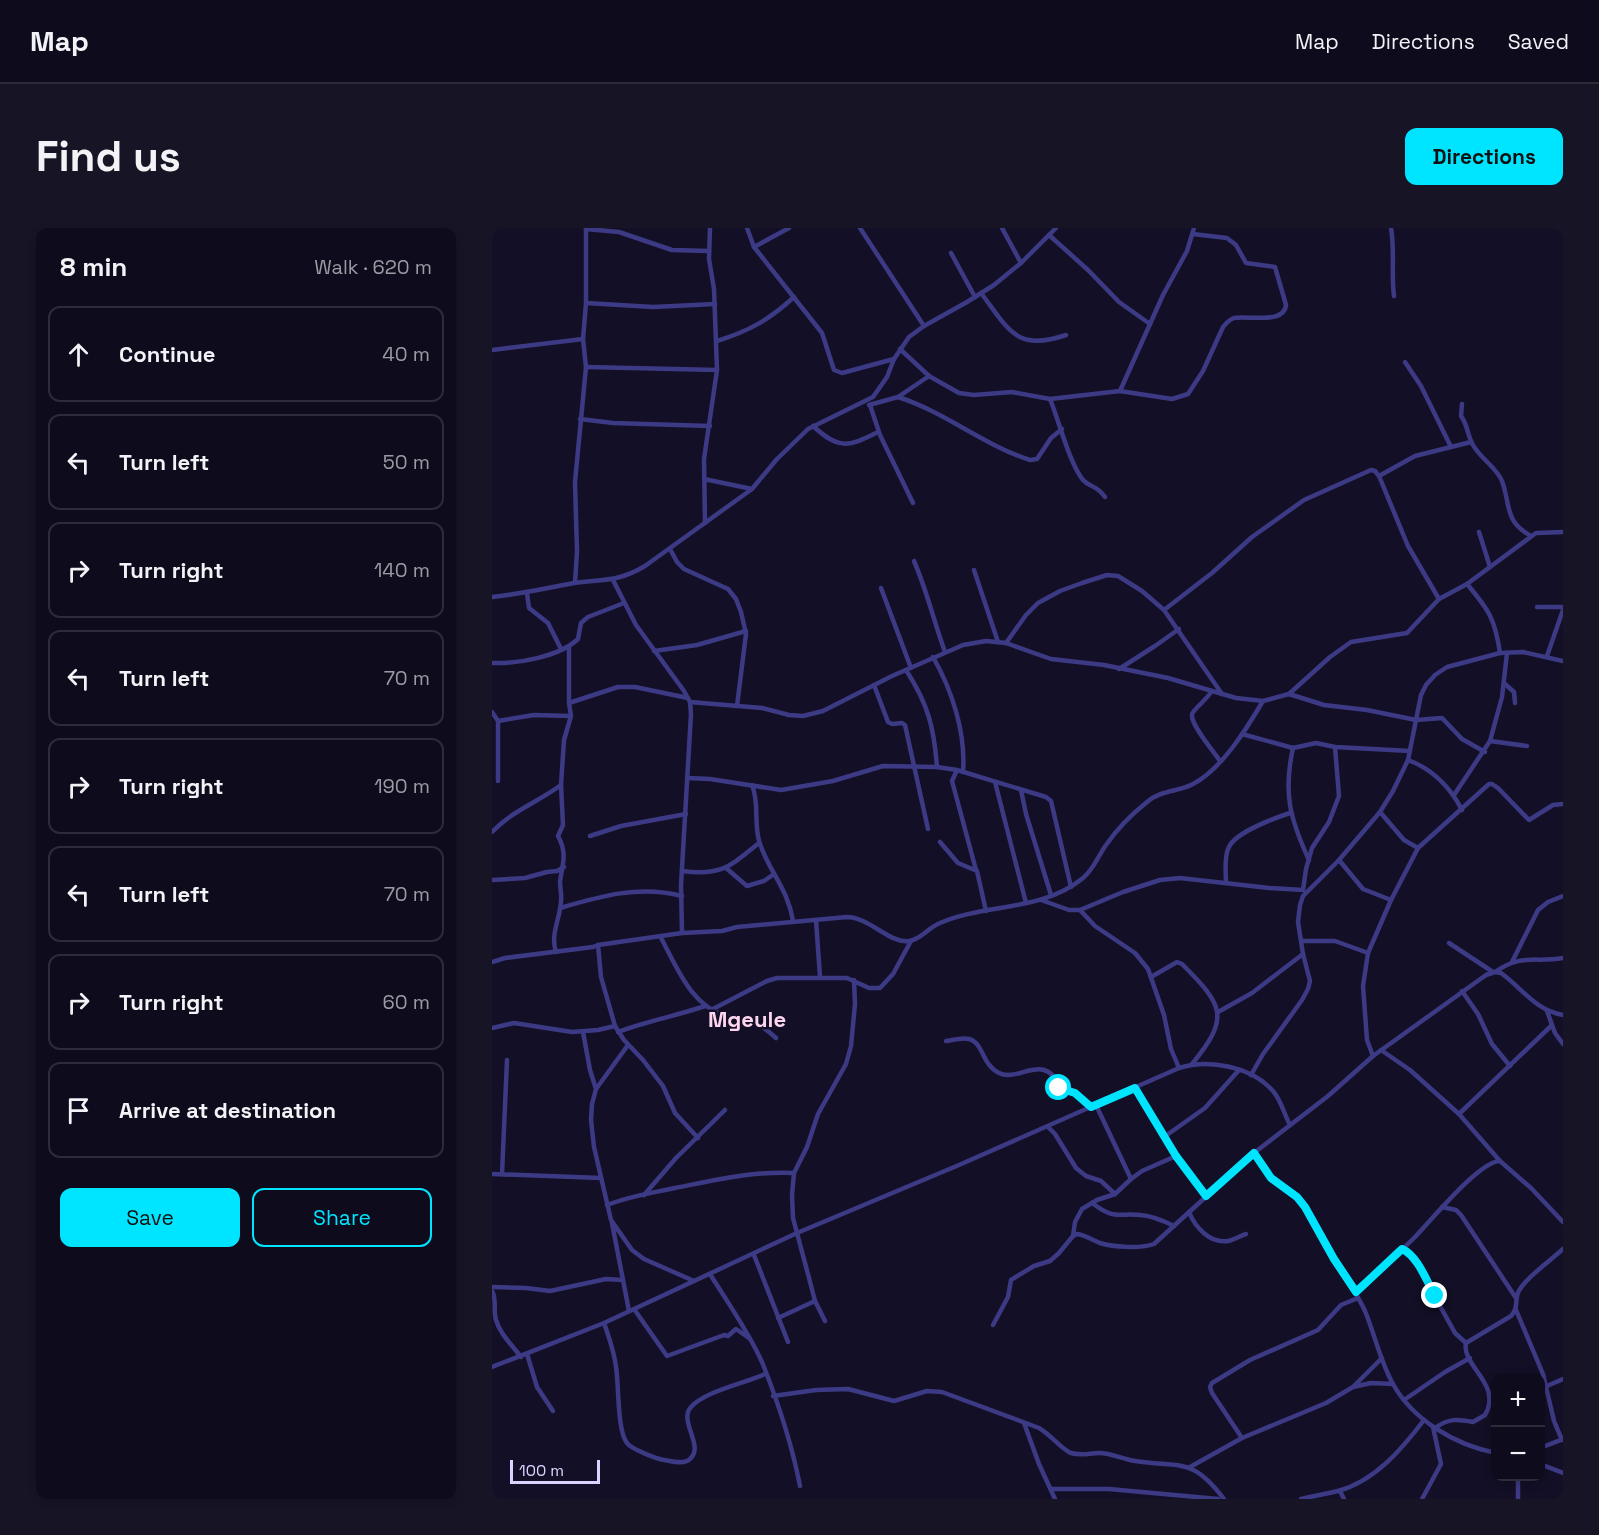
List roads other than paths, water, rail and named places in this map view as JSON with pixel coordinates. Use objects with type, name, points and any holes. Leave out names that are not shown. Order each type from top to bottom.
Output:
[{"type":"street","points":[[575,583],[577,551],[575,482],[586,367],[583,339],[586,303],[586,228],[620,232],[672,250],[710,251]]},
{"type":"street","points":[[705,523],[704,459],[717,370],[710,228]]},
{"type":"street","points":[[747,228],[754,247],[822,333],[834,370],[838,373],[853,371],[894,359]]},
{"type":"street","points":[[754,247],[789,228]]},
{"type":"street","points":[[860,228],[924,326]]},
{"type":"street","points":[[1002,228],[1021,263]]},
{"type":"street","points":[[492,597],[527,593],[575,583],[613,580],[629,575],[670,549],[752,489],[793,442],[813,426],[861,405],[873,397],[909,337],[978,295],[1021,263],[1056,228]]},
{"type":"street","points":[[1391,228],[1394,296]]},
{"type":"street","points":[[900,349],[929,376],[959,393],[974,395],[1012,392],[1050,399],[1120,391],[1163,398],[1183,397],[1188,394],[1203,371],[1228,321],[1234,318],[1254,319],[1272,316],[1282,314],[1285,310],[1286,305],[1275,267],[1246,263],[1236,245],[1227,238],[1194,231],[1187,251],[1163,295],[1120,391]]},
{"type":"street","points":[[1049,236],[1119,302],[1150,324]]},
{"type":"street","points":[[951,253],[978,295],[1017,337],[1024,341],[1047,342],[1066,335]]},
{"type":"street","points":[[717,342],[769,318],[794,297]]},
{"type":"street","points":[[586,303],[653,307],[715,304]]},
{"type":"street","points":[[492,350],[583,339]]},
{"type":"street","points":[[1405,362],[1424,393],[1451,447]]},
{"type":"street","points":[[586,367],[717,370]]},
{"type":"street","points":[[861,405],[870,405],[898,396],[929,376]]},
{"type":"street","points":[[898,396],[929,409],[977,436],[1030,460],[1037,459],[1052,438],[1062,429]]},
{"type":"street","points":[[1050,399],[1084,481],[1100,489],[1105,497]]},
{"type":"street","points":[[1462,404],[1461,416],[1467,424],[1471,442],[1501,480],[1506,503],[1515,524],[1531,536]]},
{"type":"street","points":[[870,405],[878,432],[913,503]]},
{"type":"street","points":[[580,419],[613,423],[710,426]]},
{"type":"street","points":[[813,426],[833,442],[842,444],[862,440],[878,432]]},
{"type":"street","points":[[1379,476],[1406,460],[1471,442]]},
{"type":"street","points":[[1164,610],[1212,573],[1252,537],[1304,500],[1366,471],[1375,471],[1379,476],[1408,546],[1439,599]]},
{"type":"street","points":[[704,479],[752,489]]},
{"type":"street","points":[[1479,532],[1490,567]]},
{"type":"street","points":[[569,703],[618,687],[635,687],[689,700],[762,708],[789,716],[803,716],[823,711],[945,652],[963,645],[986,641],[1006,643],[1051,658],[1104,665],[1168,678],[1211,692],[1263,701],[1289,694],[1330,657],[1351,642],[1407,633],[1439,599],[1467,584],[1536,533],[1563,532]]},
{"type":"street","points":[[670,549],[684,569],[728,589],[741,612],[746,631],[737,706]]},
{"type":"street","points":[[914,561],[945,652]]},
{"type":"street","points":[[974,570],[998,642]]},
{"type":"street","points":[[1006,643],[1027,613],[1038,603],[1060,591],[1107,575],[1127,580],[1164,610],[1222,694]]},
{"type":"street","points":[[613,580],[636,625],[689,700],[691,714],[682,871],[682,933]]},
{"type":"street","points":[[1467,584],[1492,617],[1500,654]]},
{"type":"street","points":[[881,588],[908,669],[929,714],[937,767]]},
{"type":"street","points":[[527,593],[530,608],[548,623],[561,649]]},
{"type":"street","points":[[492,663],[522,661],[547,655],[569,646],[578,639],[581,623],[588,617],[624,603]]},
{"type":"street","points":[[1537,607],[1563,609],[1547,656]]},
{"type":"street","points":[[1119,669],[1179,629]]},
{"type":"street","points":[[654,651],[697,645],[746,631]]},
{"type":"street","points":[[556,952],[553,942],[562,900],[560,882],[564,867],[562,844],[558,836],[563,825],[561,785],[564,740],[571,716],[569,646]]},
{"type":"street","points":[[1303,896],[1339,860],[1380,812],[1393,791],[1408,760],[1421,695],[1435,675],[1447,667],[1507,653],[1523,652],[1563,661]]},
{"type":"street","points":[[1454,795],[1485,752],[1490,741],[1505,684],[1507,653]]},
{"type":"street","points":[[933,657],[945,678],[953,702],[964,755],[963,772]]},
{"type":"street","points":[[1505,684],[1514,692],[1515,702]]},
{"type":"street","points":[[874,685],[888,722],[905,725],[928,829]]},
{"type":"street","points":[[1211,692],[1194,711],[1192,717],[1195,727],[1220,761]]},
{"type":"street","points":[[1289,694],[1324,705],[1367,710],[1416,720],[1442,718],[1456,734],[1485,752]]},
{"type":"street","points":[[711,1010],[777,978],[847,978],[869,988],[880,988],[893,974],[911,941],[939,923],[1041,900],[1071,887],[1092,869],[1110,839],[1146,802],[1158,794],[1196,783],[1220,761],[1242,734],[1263,701]]},
{"type":"street","points":[[492,712],[498,721],[498,782]]},
{"type":"street","points":[[498,721],[534,715],[571,716]]},
{"type":"street","points":[[1242,734],[1293,748],[1316,744],[1410,751]]},
{"type":"street","points":[[1490,741],[1527,746]]},
{"type":"street","points":[[1251,1075],[1263,1054],[1302,1000],[1310,981],[1303,954],[1298,915],[1312,848],[1329,822],[1339,796],[1335,747]]},
{"type":"street","points":[[1293,748],[1288,769],[1290,813],[1309,860]]},
{"type":"street","points":[[1408,760],[1429,769],[1454,795],[1462,810]]},
{"type":"street","points":[[687,778],[780,790],[833,781],[883,766],[937,767],[957,770],[1046,797],[1051,801],[1071,887]]},
{"type":"street","points":[[957,770],[952,781],[986,911]]},
{"type":"street","points":[[995,782],[1026,903]]},
{"type":"street","points":[[1373,1056],[1367,1040],[1364,992],[1368,952],[1391,900],[1418,848],[1490,784],[1498,788],[1529,820],[1552,805],[1563,804]]},
{"type":"street","points":[[492,832],[510,815],[545,797],[561,785]]},
{"type":"street","points":[[752,785],[755,793],[759,843],[786,893],[793,921]]},
{"type":"street","points":[[1021,790],[1051,896]]},
{"type":"street","points":[[1380,812],[1404,840],[1418,848]]},
{"type":"street","points":[[1226,883],[1227,850],[1231,843],[1257,826],[1290,813]]},
{"type":"street","points":[[590,836],[621,826],[686,814]]},
{"type":"street","points":[[940,842],[958,863],[976,870]]},
{"type":"street","points":[[682,871],[714,873],[726,868],[759,843]]},
{"type":"street","points":[[1339,860],[1363,889],[1391,900]]},
{"type":"street","points":[[492,880],[525,878],[564,867]]},
{"type":"street","points":[[726,868],[747,886],[764,881],[774,874]]},
{"type":"street","points":[[1041,900],[1069,910],[1080,910],[1160,880],[1179,878],[1303,890]]},
{"type":"street","points":[[560,908],[633,891],[655,890],[682,896]]},
{"type":"street","points":[[1512,962],[1538,910],[1548,902],[1563,896]]},
{"type":"street","points":[[1080,910],[1095,926],[1135,953],[1148,969],[1164,1015],[1171,1049],[1179,1068]]},
{"type":"street","points":[[492,962],[504,958],[682,933],[856,917],[898,940],[911,941]]},
{"type":"street","points":[[816,920],[820,977]]},
{"type":"street","points":[[660,936],[695,999],[711,1010],[726,1016],[756,1022],[777,1038]]},
{"type":"street","points":[[1301,941],[1335,941],[1368,952]]},
{"type":"street","points":[[1449,943],[1494,972],[1508,978],[1530,1000],[1547,1011],[1563,1015]]},
{"type":"street","points":[[598,945],[602,977],[618,1032],[663,1086],[675,1113],[698,1138]]},
{"type":"street","points":[[1218,1012],[1252,993],[1303,954]]},
{"type":"street","points":[[1073,1236],[1082,1234],[1109,1245],[1147,1247],[1154,1245],[1254,1153],[1328,1096],[1373,1056],[1462,991],[1512,962],[1563,958]]},
{"type":"street","points":[[1151,977],[1178,962],[1182,964],[1209,994],[1218,1012],[1215,1032],[1207,1047],[1192,1064]]},
{"type":"street","points":[[825,1321],[815,1301],[793,1218],[792,1195],[794,1173],[807,1147],[818,1114],[849,1055],[854,1028],[854,980]]},
{"type":"street","points":[[1462,991],[1478,1014],[1492,1044],[1510,1066]]},
{"type":"street","points":[[618,1032],[705,1006]]},
{"type":"street","points":[[1547,1011],[1551,1026],[1563,1044]]},
{"type":"street","points":[[492,1028],[514,1023],[583,1032],[615,1026]]},
{"type":"street","points":[[1459,1114],[1551,1026]]},
{"type":"street","points":[[583,1032],[596,1089],[591,1120],[594,1147],[622,1280],[632,1310],[667,1356],[724,1335],[728,1336],[736,1329],[749,1338]]},
{"type":"street","points":[[946,1041],[968,1038],[975,1041],[986,1064],[1005,1075],[1031,1069],[1042,1070],[1053,1075],[1059,1088],[1075,1093],[1093,1106],[1131,1179]]},
{"type":"street","points":[[596,1089],[628,1045]]},
{"type":"street","points":[[1381,1050],[1410,1070],[1459,1114],[1492,1153],[1531,1188],[1563,1222]]},
{"type":"street","points":[[502,1174],[507,1060]]},
{"type":"street","points":[[492,1367],[604,1323],[797,1233],[1192,1064],[1211,1064],[1251,1075],[1273,1090],[1290,1125]]},
{"type":"street","points":[[1164,1137],[1205,1108],[1239,1070]]},
{"type":"street","points":[[1135,1088],[1176,1156],[1206,1196]]},
{"type":"street","points":[[644,1195],[676,1158],[725,1110]]},
{"type":"street","points":[[1048,1127],[1055,1134],[1076,1168],[1086,1176],[1101,1182],[1115,1194]]},
{"type":"street","points":[[1254,1153],[1271,1178],[1297,1197],[1305,1207],[1334,1259],[1356,1292],[1393,1384],[1404,1400],[1434,1427],[1463,1443],[1491,1451]]},
{"type":"street","points":[[1486,1166],[1492,1153]]},
{"type":"street","points":[[993,1325],[1008,1297],[1011,1280],[1034,1266],[1050,1261],[1059,1253],[1073,1236],[1078,1213],[1082,1209],[1115,1194],[1131,1179],[1176,1156]]},
{"type":"street","points":[[1356,1292],[1486,1166],[1491,1162],[1500,1161]]},
{"type":"street","points":[[607,1204],[629,1196],[644,1195],[711,1180],[766,1172],[794,1173]]},
{"type":"street","points":[[492,1174],[601,1178]]},
{"type":"street","points":[[1092,1203],[1113,1216],[1142,1215],[1174,1226]]},
{"type":"street","points":[[1442,1207],[1456,1210],[1461,1215],[1516,1298]]},
{"type":"street","points":[[1189,1212],[1195,1224]]},
{"type":"street","points":[[611,1220],[632,1250],[644,1259],[694,1281]]},
{"type":"street","points":[[1179,1220],[1195,1224],[1215,1240],[1228,1241],[1246,1234]]},
{"type":"street","points":[[1402,1249],[1414,1259],[1455,1333],[1466,1343]]},
{"type":"street","points":[[1545,1446],[1562,1440],[1551,1409],[1547,1386],[1516,1310],[1516,1298],[1523,1285],[1563,1249]]},
{"type":"street","points":[[754,1255],[788,1342]]},
{"type":"street","points":[[710,1274],[749,1338],[765,1374],[794,1459],[800,1486]]},
{"type":"street","points":[[521,1357],[500,1330],[494,1310],[495,1295],[492,1289],[526,1288],[550,1291],[606,1279],[622,1280]]},
{"type":"street","points":[[1242,1438],[1212,1393],[1210,1387],[1212,1383],[1259,1355],[1318,1329],[1341,1305],[1358,1298]]},
{"type":"street","points":[[778,1318],[815,1301]]},
{"type":"street","points":[[1466,1343],[1500,1324],[1516,1310]]},
{"type":"street","points":[[604,1323],[614,1351],[621,1424],[625,1442],[653,1458],[680,1462],[689,1460],[694,1447],[688,1423],[688,1409],[713,1394],[765,1374]]},
{"type":"street","points":[[1434,1427],[1455,1418],[1478,1421],[1488,1410],[1489,1393],[1465,1348],[1466,1343]]},
{"type":"street","points":[[527,1354],[537,1388],[553,1411]]},
{"type":"street","points":[[1190,1467],[1242,1438],[1326,1403],[1353,1387],[1382,1358]]},
{"type":"street","points":[[1404,1400],[1470,1358]]},
{"type":"street","points":[[1547,1386],[1563,1379]]},
{"type":"street","points":[[1353,1387],[1371,1383],[1393,1384]]},
{"type":"street","points":[[773,1396],[816,1390],[848,1389],[894,1401],[927,1391],[942,1392],[1048,1433],[1070,1453],[1100,1453],[1126,1460],[1190,1467],[1209,1480],[1224,1499]]},
{"type":"street","points":[[1301,1499],[1340,1491],[1362,1480],[1383,1466],[1424,1420]]},
{"type":"street","points":[[1024,1423],[1055,1499]]},
{"type":"street","points":[[1422,1499],[1441,1464],[1434,1427]]},
{"type":"street","points":[[1545,1466],[1563,1473]]},
{"type":"street","points":[[1518,1481],[1518,1499]]},
{"type":"street","points":[[1051,1489],[1109,1489],[1218,1499]]},
{"type":"street","points":[[1340,1491],[1344,1499]]},
{"type":"district","name":"Mgeule","points":[[747,1019]]}]
